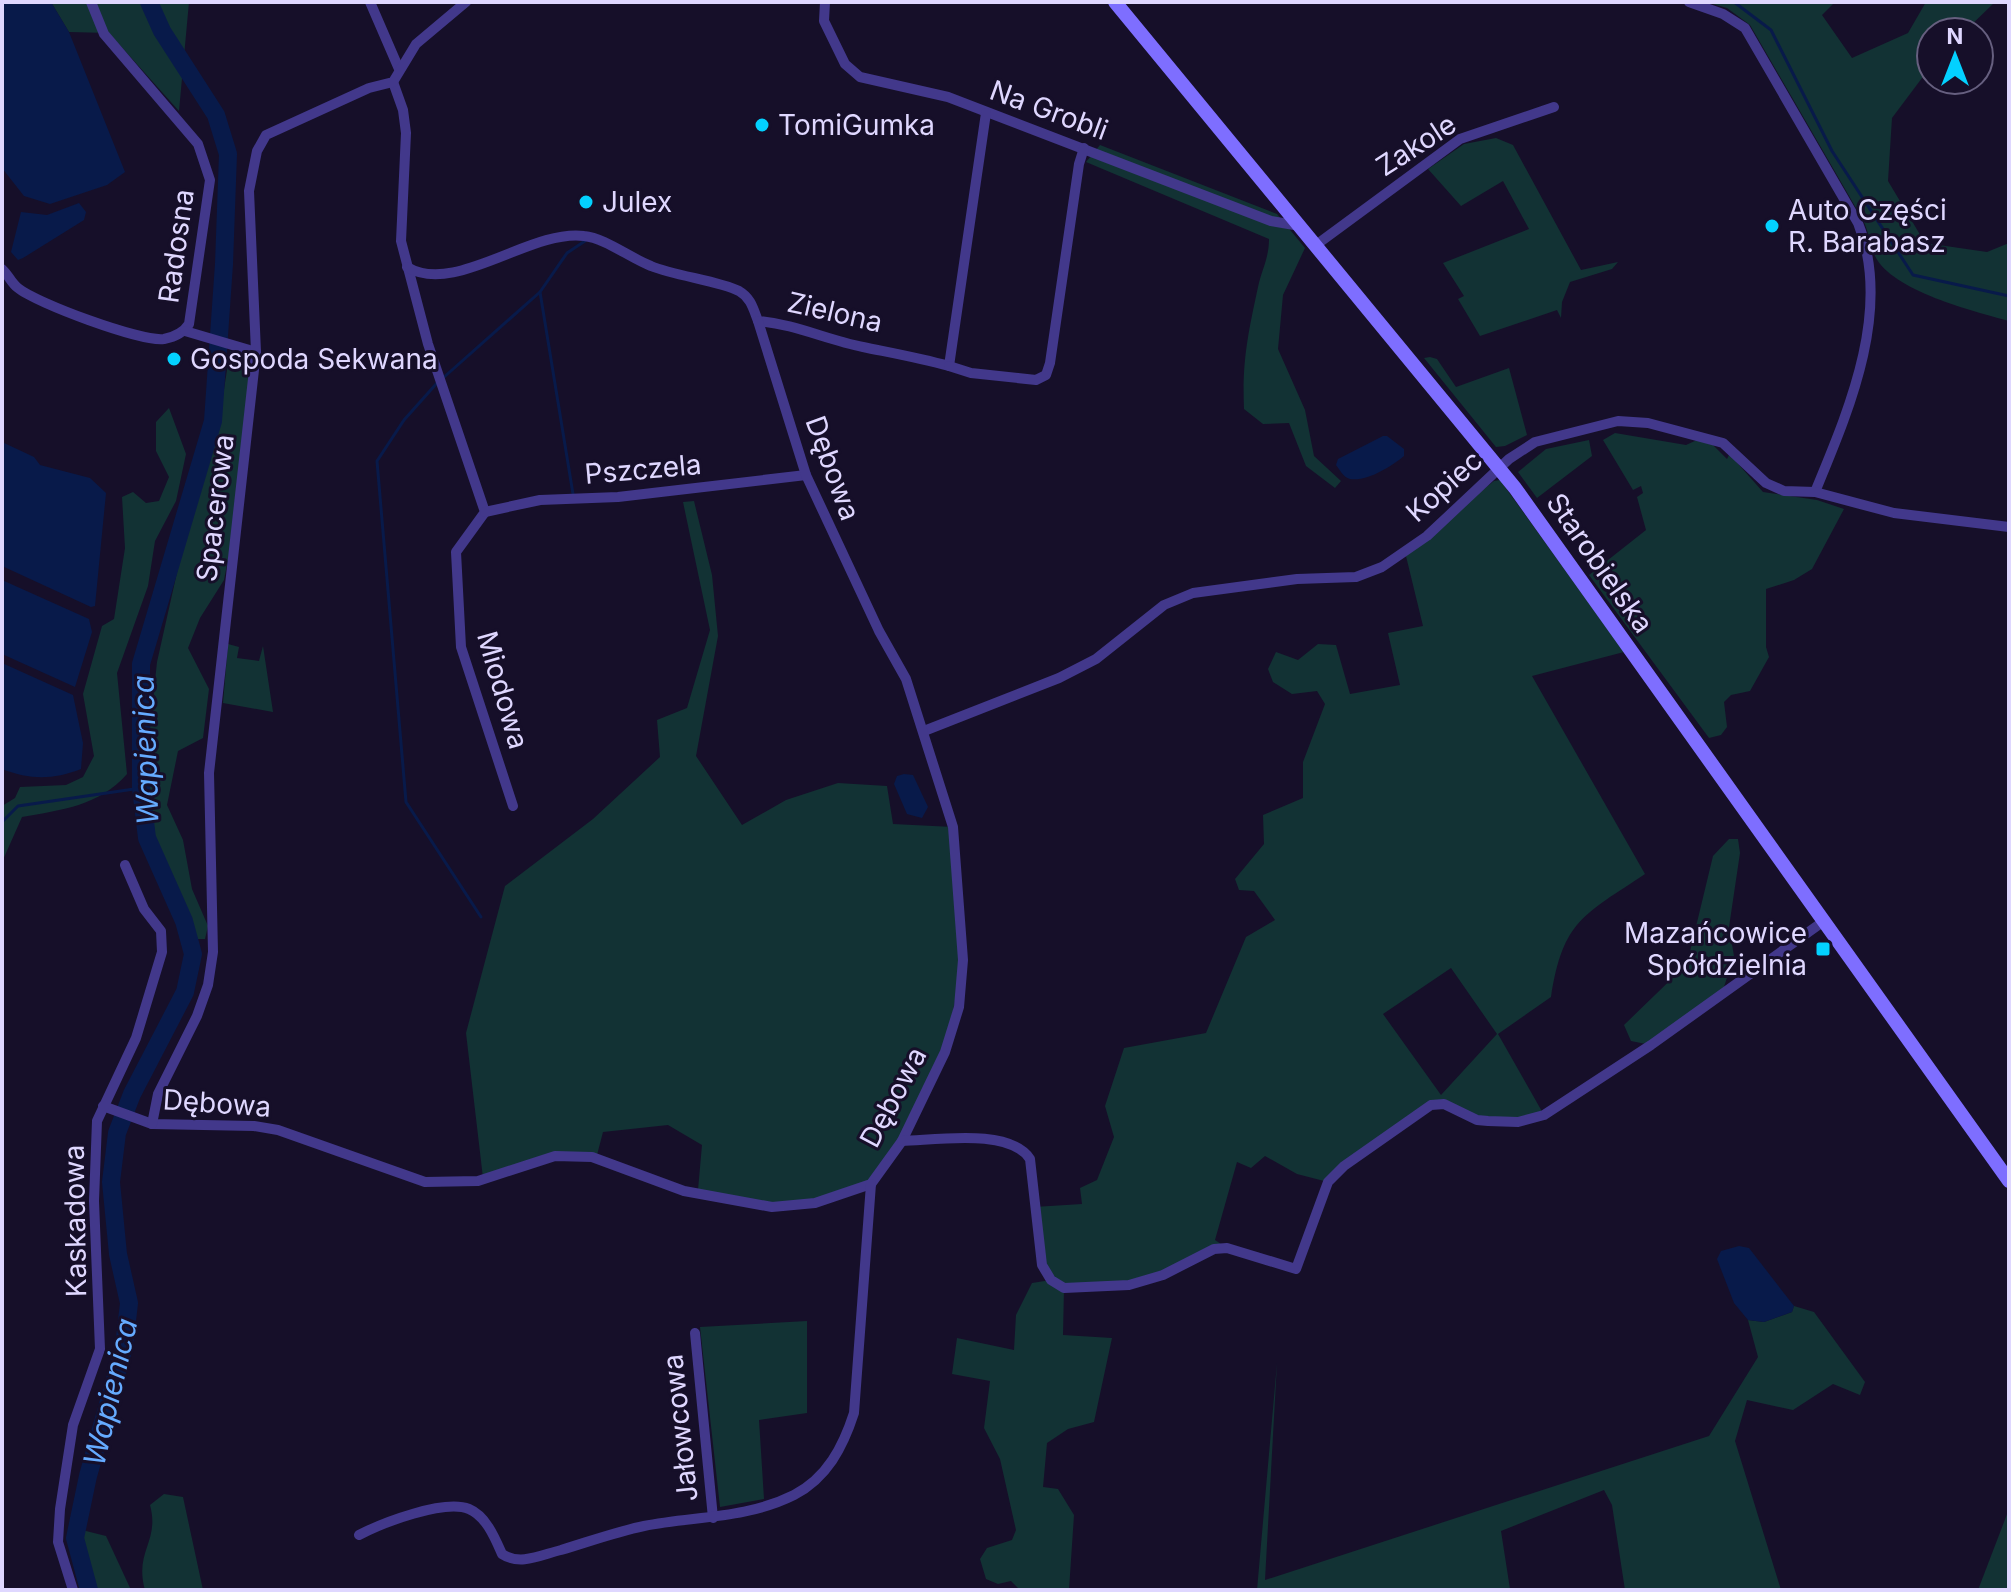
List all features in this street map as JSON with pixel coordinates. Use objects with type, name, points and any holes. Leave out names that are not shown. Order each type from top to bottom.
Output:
[{"type":"street","name":"Radosna","points":[[2,269],[16,287],[33,297],[101,325],[162,339],[185,331],[189,324],[210,180],[198,144],[104,34],[91,2]]},
{"type":"street","points":[[370,2],[399,69]]},
{"type":"street","points":[[466,2],[416,44],[393,82],[403,110],[406,133],[401,241],[428,344],[485,512]]},
{"type":"street","name":"Na Grobli","points":[[825,2],[824,21],[845,64],[860,77],[948,97],[1271,221],[1300,226]]},
{"type":"street","name":"Starobielska","points":[[1115,2],[1499,468],[2009,1181]]},
{"type":"street","points":[[1689,2],[1723,14],[1745,28],[1858,223],[1870,255],[1867,333],[1860,376],[1815,492]]},
{"type":"street","name":"Spacerowa","points":[[152,1124],[158,1094],[198,1012],[213,952],[209,773],[256,352],[249,191],[257,151],[266,135],[369,88],[393,82]]},
{"type":"street","name":"Zakole","points":[[1316,245],[1460,139],[1554,107]]},
{"type":"street","points":[[949,366],[986,113]]},
{"type":"street","name":"Zielona","points":[[407,267],[420,275],[443,275],[548,241],[585,235],[652,267],[736,289],[749,298],[758,321],[780,323],[864,347],[891,349],[984,375],[1036,380],[1046,375],[1084,148]]},
{"type":"street","name":"Dębowa","points":[[108,1108],[152,1124],[254,1126],[278,1130],[425,1182],[478,1181],[555,1156],[592,1157],[684,1191],[772,1207],[815,1203],[871,1184],[902,1141],[945,1052],[959,1007],[963,960],[953,827],[906,679],[879,631],[806,475],[758,321]]},
{"type":"street","points":[[185,331],[256,352]]},
{"type":"street","name":"Kopiec","points":[[924,731],[1059,678],[1096,659],[1164,605],[1193,593],[1297,579],[1356,577],[1382,567],[1427,536],[1499,468],[1535,442],[1618,421],[1648,423],[1723,443],[1766,483],[1784,491],[1815,492],[1894,513],[2009,527]]},
{"type":"street","name":"Pszczela","points":[[485,512],[540,500],[633,495],[806,475]]},
{"type":"street","name":"Miodowa","points":[[485,512],[456,552],[461,647],[513,806]]},
{"type":"street","name":"Kaskadowa","points":[[73,1590],[58,1542],[73,1425],[100,1349],[94,1201],[97,1121],[108,1108],[136,1038],[162,952],[161,931],[144,909],[125,865]]},
{"type":"street","points":[[902,1141],[1002,1140],[1022,1146],[1030,1159],[1042,1265],[1051,1280],[1064,1288],[1129,1285],[1163,1275],[1214,1249],[1227,1248],[1296,1269],[1328,1182],[1344,1166],[1431,1105],[1444,1104],[1477,1120],[1518,1122],[1544,1115],[1651,1045],[1824,921]]},
{"type":"street","points":[[359,1535],[381,1523],[426,1511],[454,1507],[468,1509],[482,1518],[502,1554],[524,1560],[645,1526],[713,1518],[794,1494],[819,1477],[847,1436],[858,1390],[871,1184]]},
{"type":"street","name":"Jałowcowa","points":[[695,1333],[713,1518]]},
{"type":"green space","points":[[51,2],[189,2],[179,111],[109,33],[69,32]]},
{"type":"green space","points":[[1706,2],[1835,2],[1822,15],[1852,58],[1908,33],[1915,21],[1915,87],[1892,118],[1888,181],[1925,243],[1987,252],[2009,243],[2009,321],[1935,298],[1898,280],[1884,268],[1875,256],[1863,220],[1750,25],[1727,8]]},
{"type":"green space","points":[[1926,2],[1995,2],[1981,16],[1918,16]]},
{"type":"green space","points":[[1496,138],[1513,145],[1581,270],[1618,262],[1612,269],[1570,282],[1562,302],[1561,318],[1557,310],[1480,336],[1458,299],[1464,296],[1443,263],[1529,229],[1503,181],[1461,206],[1428,169],[1464,144]]},
{"type":"green space","points":[[1100,145],[1277,214],[1305,248],[1283,295],[1278,349],[1305,410],[1314,456],[1341,481],[1335,488],[1306,466],[1289,423],[1263,424],[1244,409],[1246,348],[1269,239],[1086,162]]},
{"type":"green space","points":[[230,351],[245,355],[252,370],[238,508],[224,580],[200,618],[188,648],[209,689],[203,738],[178,751],[167,805],[183,840],[192,889],[208,926],[205,939],[195,939],[158,853],[148,807],[150,729],[157,662],[182,550],[217,434]]},
{"type":"green space","points":[[1424,358],[1437,359],[1456,387],[1509,368],[1527,435],[1496,447]]},
{"type":"green space","points":[[169,408],[186,454],[176,501],[155,541],[148,586],[117,673],[127,774],[92,800],[22,817],[2,862],[2,806],[15,798],[20,787],[66,785],[83,777],[94,756],[83,694],[102,626],[114,619],[125,548],[122,497],[133,492],[146,503],[159,501],[169,477],[156,451],[156,422]]},
{"type":"green space","points":[[1615,433],[1686,445],[1697,440],[1713,445],[1727,459],[1729,455],[1732,457],[1763,492],[1817,500],[1844,509],[1812,569],[1794,580],[1766,589],[1766,647],[1769,657],[1750,691],[1731,695],[1724,702],[1727,727],[1721,735],[1709,738],[1589,575],[1646,530],[1637,497],[1643,493],[1641,486],[1633,490],[1603,440]]},
{"type":"green space","points":[[1589,440],[1592,456],[1537,498],[1518,472],[1546,449]]},
{"type":"green space","points":[[1500,480],[1624,652],[1532,676],[1645,874],[1580,922],[1562,951],[1551,997],[1498,1034],[1544,1115],[1488,1121],[1431,1105],[1328,1182],[1297,1174],[1265,1156],[1251,1168],[1237,1162],[1215,1240],[1227,1248],[1129,1285],[1064,1288],[1063,1335],[1112,1338],[1094,1422],[1068,1429],[1047,1443],[1043,1487],[1058,1489],[1074,1515],[1069,1590],[1020,1590],[1011,1581],[998,1584],[986,1579],[980,1559],[987,1548],[1012,1540],[1016,1530],[1000,1459],[984,1428],[990,1381],[952,1374],[957,1338],[1014,1350],[1016,1315],[1032,1283],[1051,1280],[1042,1265],[1034,1207],[1082,1204],[1080,1188],[1097,1180],[1114,1137],[1105,1106],[1124,1048],[1206,1033],[1246,937],[1275,920],[1254,891],[1239,890],[1235,879],[1264,844],[1263,815],[1303,798],[1303,762],[1325,704],[1317,691],[1292,694],[1273,682],[1268,669],[1276,652],[1298,660],[1318,644],[1336,645],[1350,694],[1400,685],[1388,633],[1423,626],[1405,552],[1494,481]],"holes":[[[1451,968],[1497,1034],[1441,1095],[1383,1014]]]},
{"type":"green space","points":[[694,501],[712,575],[718,636],[696,756],[742,825],[786,800],[838,783],[887,786],[893,824],[953,827],[963,960],[945,1052],[902,1141],[871,1184],[814,1200],[772,1204],[698,1190],[702,1145],[668,1125],[603,1132],[597,1155],[554,1152],[483,1178],[466,1033],[505,886],[593,819],[660,757],[657,720],[687,708],[710,630],[683,502]]},
{"type":"green space","points":[[228,644],[239,647],[237,658],[259,661],[263,646],[273,712],[223,703]]},
{"type":"green space","points":[[1729,839],[1738,839],[1740,853],[1729,927],[1734,956],[1722,993],[1651,1045],[1631,1041],[1624,1025],[1687,964],[1713,856]]},
{"type":"green space","points":[[1794,1306],[1814,1312],[1865,1382],[1860,1395],[1833,1384],[1793,1410],[1747,1400],[1735,1441],[1781,1590],[1625,1590],[1612,1505],[1604,1490],[1501,1531],[1510,1589],[1257,1590],[1277,1363],[1265,1580],[1709,1436],[1758,1357],[1748,1320],[1764,1322],[1792,1312]]},
{"type":"green space","points":[[807,1321],[807,1413],[759,1420],[764,1499],[720,1507],[700,1327]]},
{"type":"green space","points":[[164,1494],[183,1497],[203,1590],[145,1590],[142,1577],[152,1528],[150,1505]]},
{"type":"green space","points":[[2009,1509],[2009,1590],[1978,1590]]},
{"type":"green space","points":[[70,1527],[106,1536],[131,1590],[83,1590]]},
{"type":"water","points":[[2,2],[51,2],[69,32],[125,172],[107,185],[50,204],[24,196],[2,168]]},
{"type":"water","points":[[79,203],[86,212],[84,220],[23,258],[18,260],[11,252],[21,212],[47,215]]},
{"type":"water","points":[[1383,436],[1404,449],[1404,456],[1371,476],[1357,479],[1344,475],[1336,465],[1338,459]]},
{"type":"water","points":[[2,442],[34,457],[40,465],[90,478],[106,493],[95,606],[91,607],[2,566]]},
{"type":"water","points":[[2,580],[89,619],[92,632],[75,687],[2,654]]},
{"type":"water","points":[[2,663],[73,695],[83,743],[81,769],[42,777],[2,769]]},
{"type":"water","points":[[913,775],[928,807],[922,818],[907,814],[894,784],[897,776]]},
{"type":"water","points":[[1739,1246],[1749,1248],[1794,1306],[1792,1312],[1764,1322],[1748,1320],[1734,1303],[1717,1259],[1721,1251]]},
{"type":"waterway","name":"Wapienica","points":[[89,1590],[75,1538],[88,1476],[124,1347],[129,1303],[118,1254],[111,1182],[117,1133],[132,1094],[185,992],[193,954],[184,921],[147,838],[141,788],[141,664],[213,421],[224,264],[228,154],[216,115],[162,31],[149,2]]},
{"type":"waterway","points":[[1734,2],[1771,30],[1832,151],[1913,275],[2009,296]]},
{"type":"waterway","points":[[443,378],[540,292],[567,253],[585,241]]},
{"type":"waterway","points":[[540,292],[573,494]]},
{"type":"waterway","points":[[437,383],[404,420],[377,461],[406,802],[481,917]]},
{"type":"waterway","points":[[2,822],[18,806],[141,788]]},
{"type":"place","name":"TomiGumka","points":[[762,125]]},
{"type":"place","name":"Julex","points":[[586,202]]},
{"type":"place","name":"Auto Części R. Barabasz","points":[[1772,226]]},
{"type":"place","name":"Gospoda Sekwana","points":[[174,359]]},
{"type":"place","name":"Mazańcowice Spółdzielnia","points":[[1823,949]]}]
